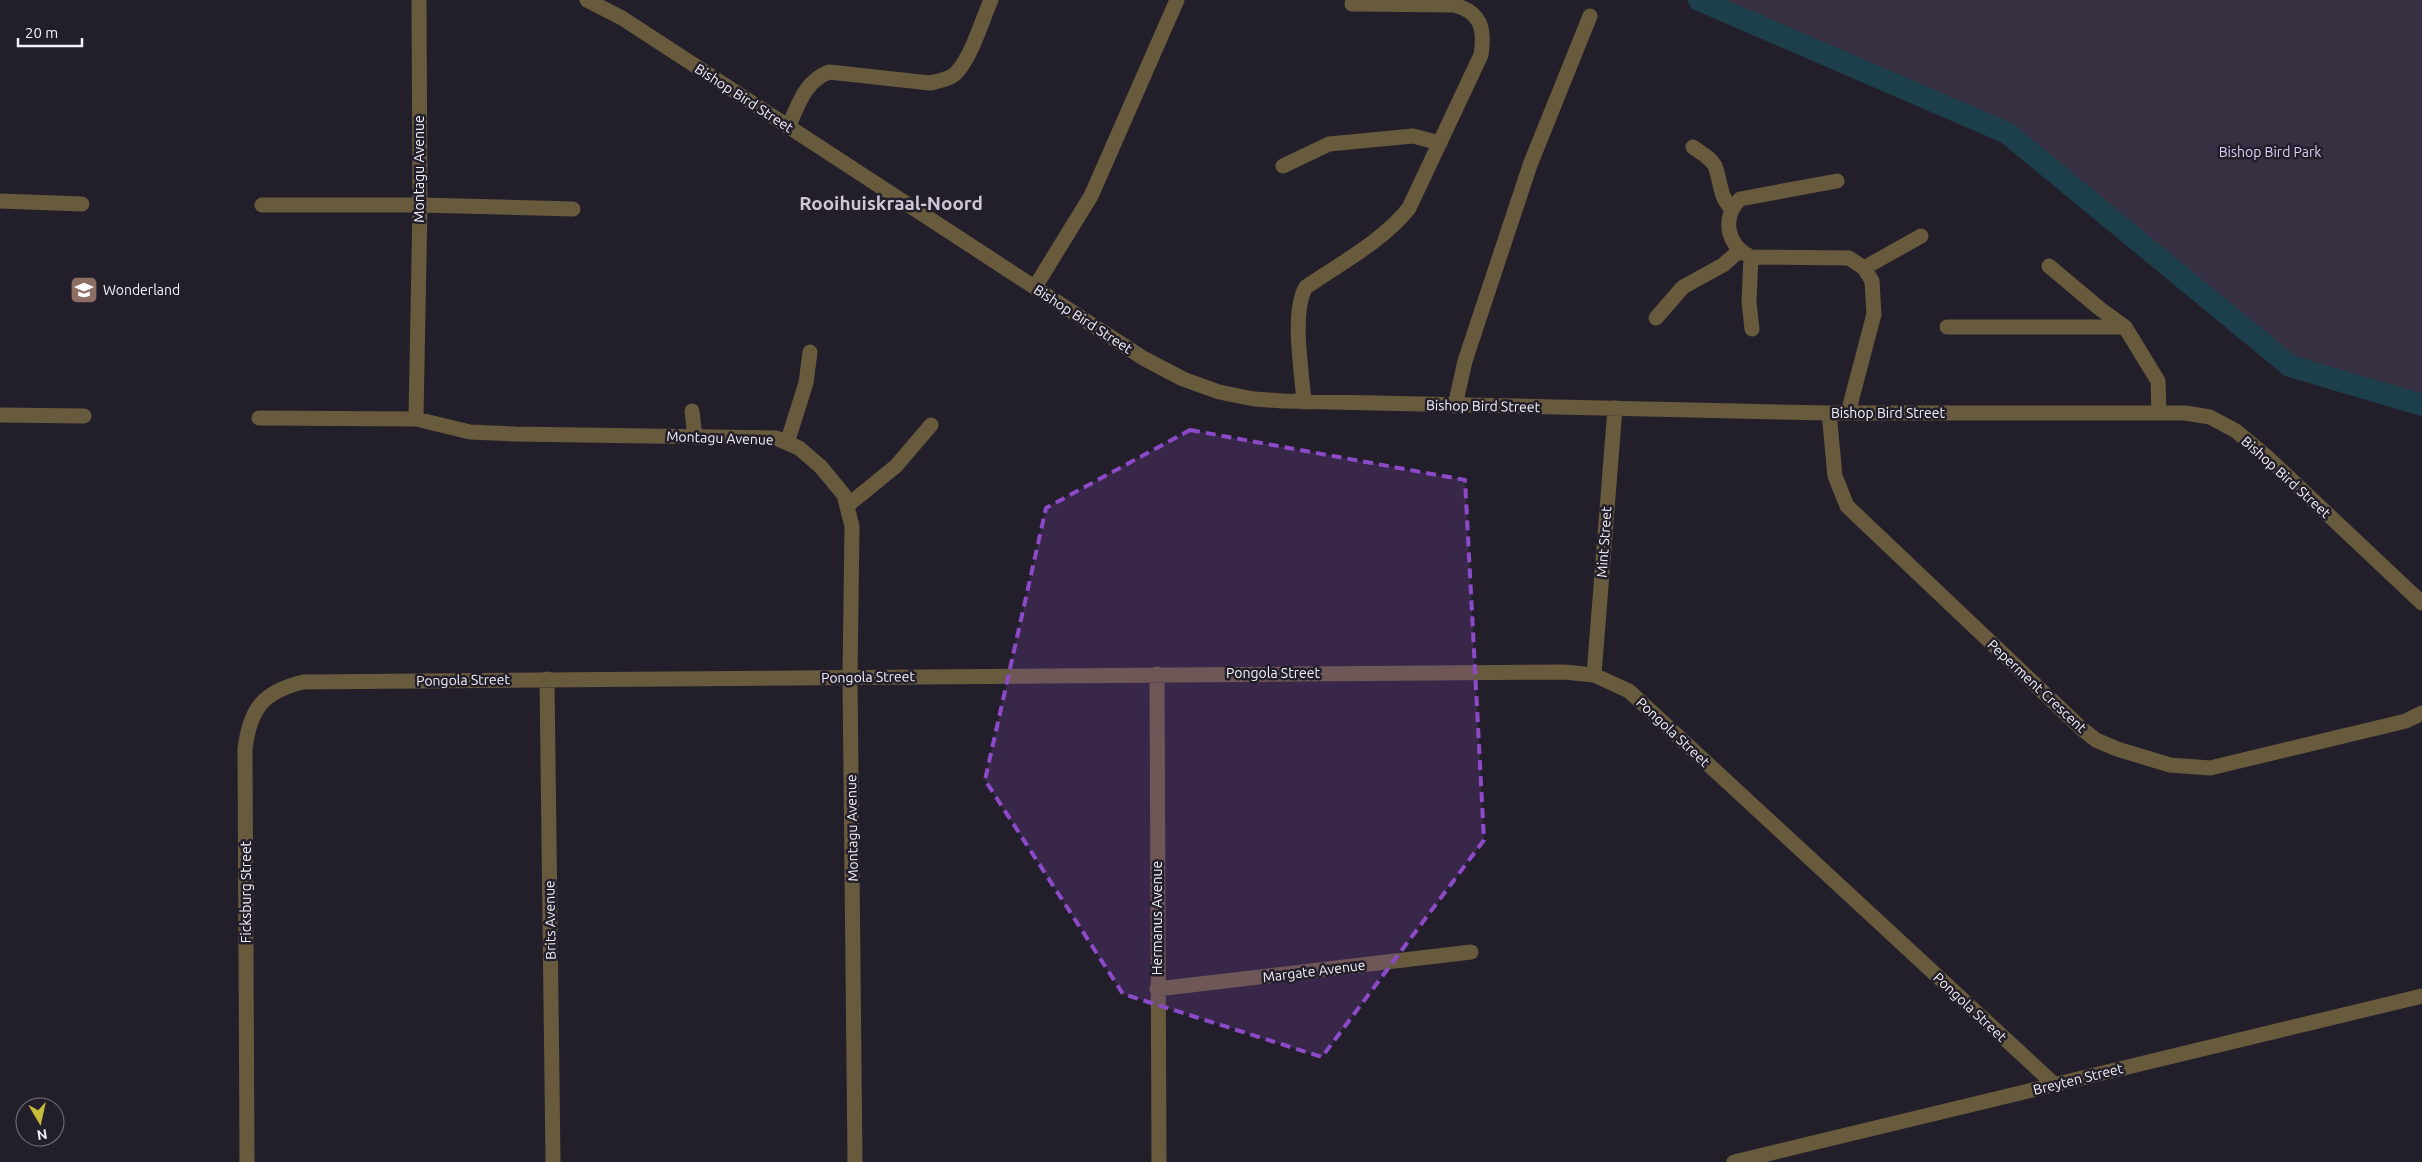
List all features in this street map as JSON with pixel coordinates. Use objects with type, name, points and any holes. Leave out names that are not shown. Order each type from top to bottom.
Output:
[{"type":"street","name":"Montagu Avenue","points":[[418,0],[420,205],[416,419],[470,432],[776,438],[799,448],[821,467],[844,495],[848,505],[852,526],[850,678],[855,1162]]},
{"type":"street","name":"Bishop Bird Street","points":[[590,0],[622,18],[1144,358],[1183,379],[1219,392],[1254,399],[1304,402],[1455,406],[1829,413],[2185,413],[2210,417],[2236,431],[2274,464],[2422,603]]},
{"type":"street","points":[[788,127],[809,83],[818,76],[829,72],[930,83],[944,80],[955,74],[966,58],[991,0]]},
{"type":"street","points":[[1034,288],[1091,196],[1177,0]]},
{"type":"street","points":[[1304,402],[1298,309],[1302,294],[1306,287],[1382,235],[1409,208],[1481,54],[1483,39],[1476,17],[1466,8],[1454,5],[1352,4]]},
{"type":"street","points":[[1455,406],[1468,352],[1530,166],[1590,16]]},
{"type":"street","points":[[1283,166],[1329,144],[1413,136],[1440,142]]},
{"type":"street","points":[[1693,147],[1709,158],[1715,166],[1724,201],[1731,208]]},
{"type":"street","points":[[1752,328],[1745,254],[1732,239],[1729,222],[1731,208],[1740,199],[1756,194],[1837,181]]},
{"type":"street","points":[[0,200],[82,204]]},
{"type":"street","points":[[262,206],[420,205],[573,209]]},
{"type":"street","points":[[1864,268],[1921,236]]},
{"type":"street","points":[[1656,318],[1683,287],[1745,254],[1849,258],[1864,268],[1872,281],[1874,314],[1848,413]]},
{"type":"street","points":[[2049,266],[2099,308],[2125,326],[2158,381],[2159,413]]},
{"type":"street","points":[[1948,327],[2125,326]]},
{"type":"street","points":[[787,443],[806,383],[810,352]]},
{"type":"street","name":"Mint Street","points":[[1594,675],[1615,408]]},
{"type":"street","points":[[692,411],[695,437]]},
{"type":"street","name":"Peperment Crescent","points":[[1829,413],[1835,476],[1847,506],[2082,729],[2096,740],[2117,749],[2170,765],[2210,768],[2406,722],[2422,713]]},
{"type":"street","points":[[0,415],[84,416]]},
{"type":"street","points":[[259,418],[416,419]]},
{"type":"street","points":[[848,505],[896,466],[931,425]]},
{"type":"street","name":"Pongola Street","points":[[333,681],[1564,672],[1594,675],[1629,691],[2055,1085]]},
{"type":"street","name":"Hermanus Avenue","points":[[1157,674],[1159,1162]]},
{"type":"street","name":"Brits Avenue","points":[[547,679],[553,1162]]},
{"type":"street","name":"Ficksburg Street","points":[[247,1162],[245,748],[248,726],[257,708],[268,696],[281,688],[303,682],[333,681]]},
{"type":"street","name":"Margate Avenue","points":[[1157,990],[1471,952]]},
{"type":"street","name":"Breyten Street","points":[[1734,1162],[2422,996]]},
{"type":"highlighted area","points":[[1190,430],[1465,480],[1484,840],[1322,1057],[1123,994],[985,780],[1046,508]]},
{"type":"green space","name":"Bishop Bird Park","points":[[1699,0],[2422,0],[2422,405],[2290,366],[2007,133]]},
{"type":"waterway","points":[[1699,0],[2007,133],[2290,366],[2422,405]]},
{"type":"place","name":"Wonderland","points":[[84,290]]},
{"type":"district","name":"Rooihuiskraal-Noord","points":[[891,203]]}]
